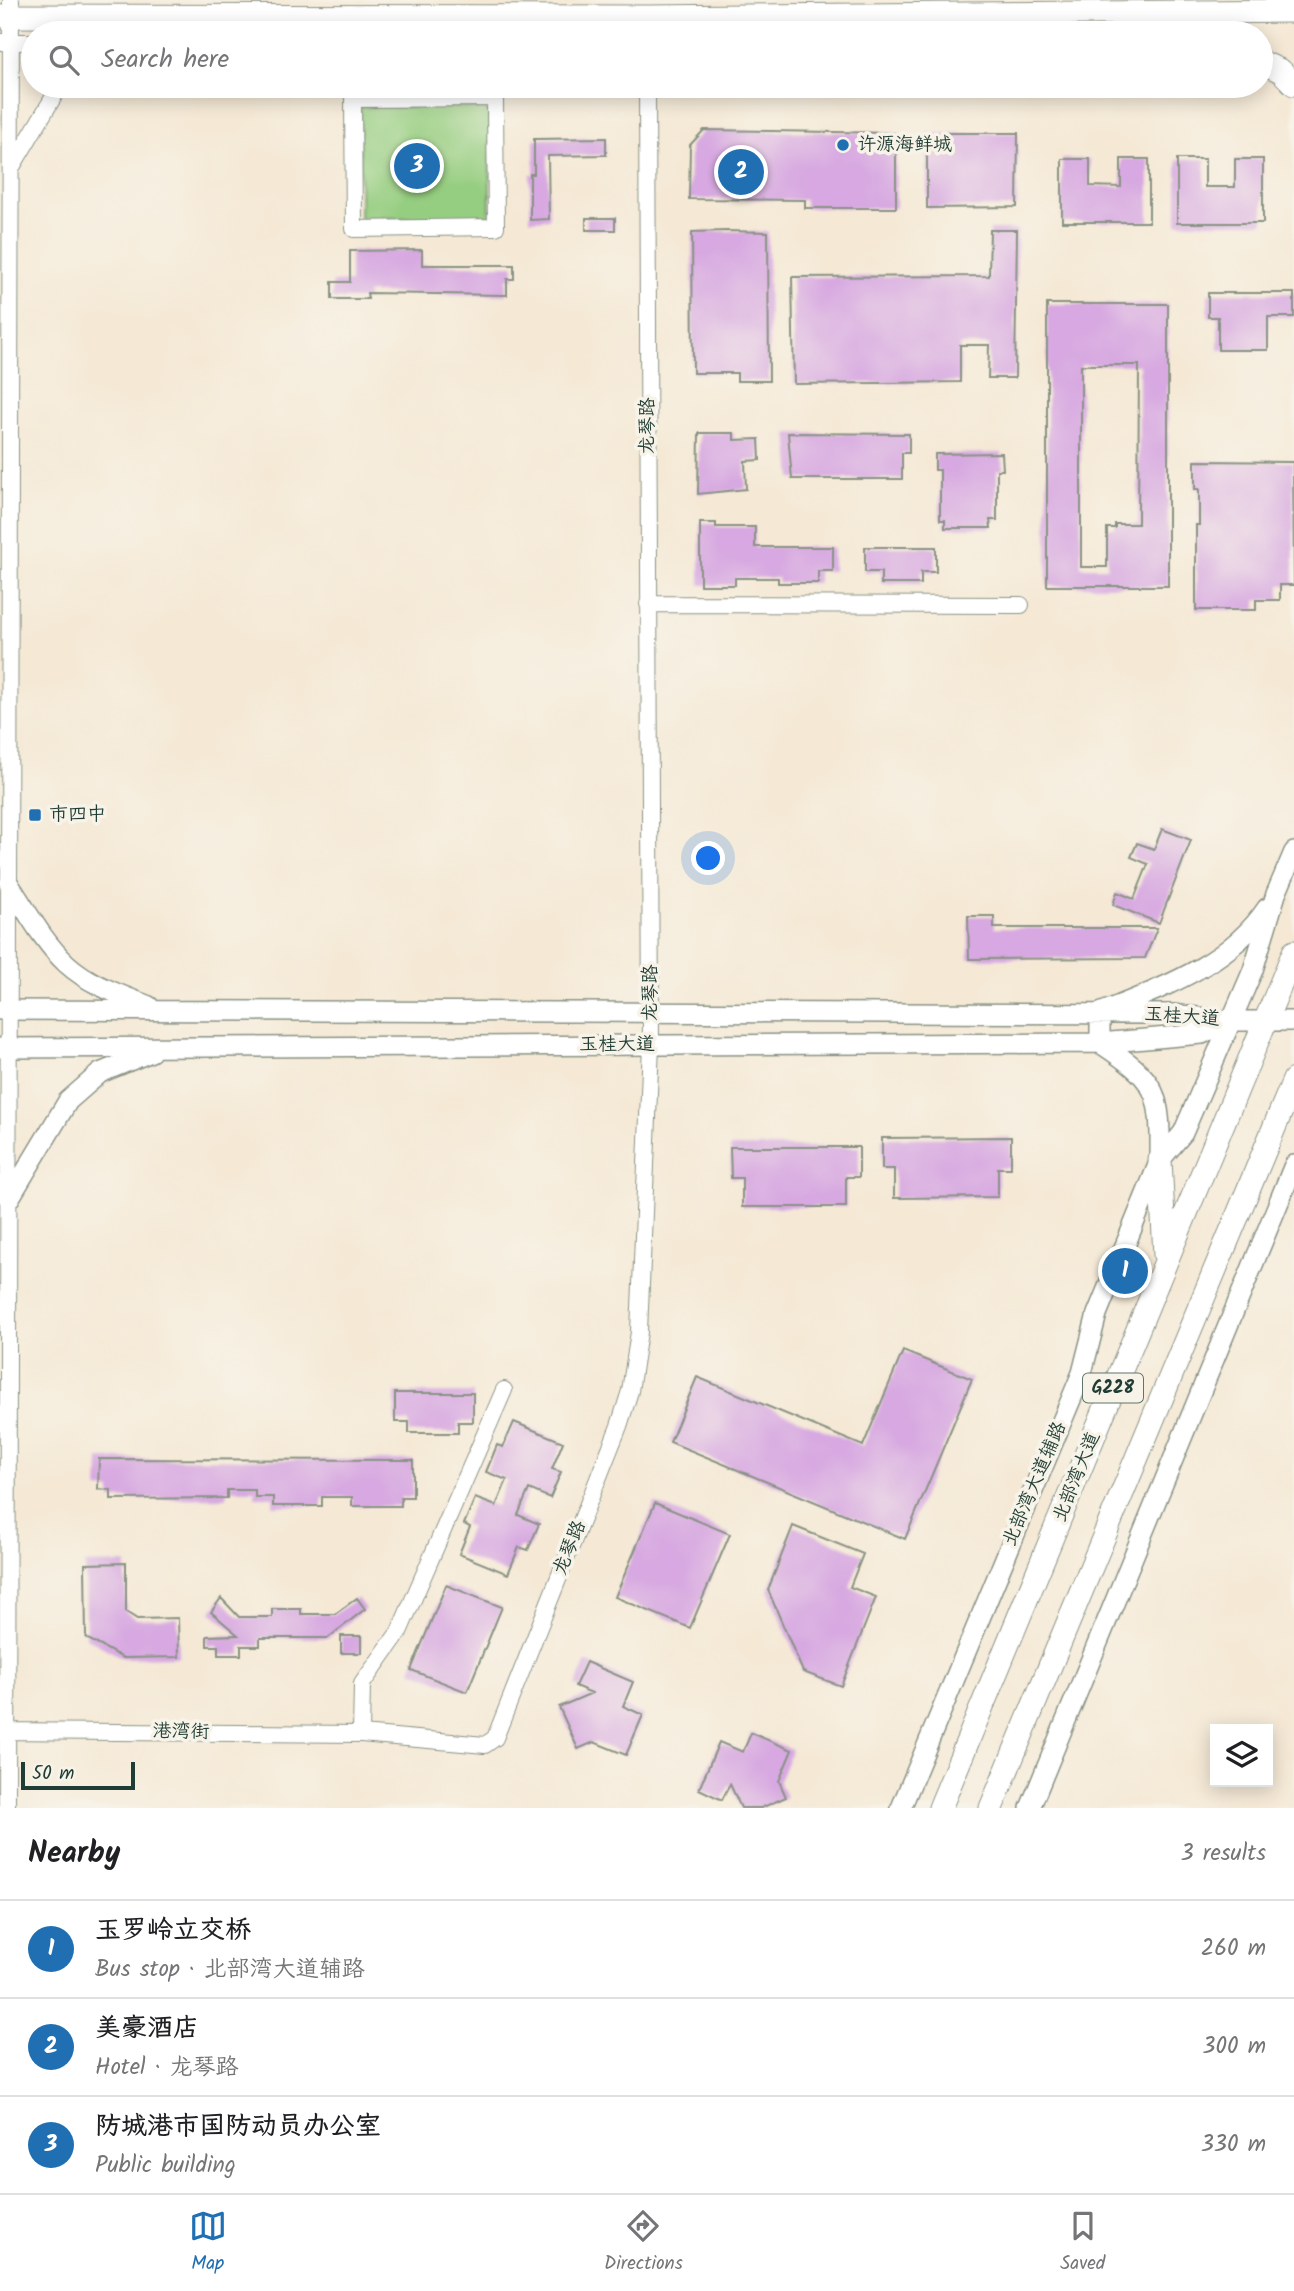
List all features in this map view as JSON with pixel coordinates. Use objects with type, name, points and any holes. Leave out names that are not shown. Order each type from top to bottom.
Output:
[{"type":"highway","points":[[7,11],[256,21]]},
{"type":"highway","points":[[831,21],[1294,11]]},
{"type":"highway","points":[[1152,14],[1168,21]]},
{"type":"highway","points":[[1273,67],[1281,71],[1294,84]]},
{"type":"highway","name":"北部湾大道","points":[[940,1808],[1294,952]]},
{"type":"highway","name":"G228","points":[[991,1808],[1294,1080]]},
{"type":"highway","points":[[1160,1160],[1165,1263]]},
{"type":"main road","name":"北部湾大道辅路","points":[[901,1808],[1082,1373],[1097,1314],[1160,1160],[1183,1133],[1253,970],[1276,894],[1294,852]]},
{"type":"main road","points":[[9,884],[41,933],[67,964],[105,989],[160,1011]]},
{"type":"main road","points":[[1160,1160],[1160,1127],[1155,1094],[1137,1067],[1100,1042],[1100,1013],[1187,978],[1254,927],[1276,894]]},
{"type":"main road","name":"玉桂大道","points":[[5,1010],[1100,1013],[1172,1014],[1230,1021],[1294,1021]]},
{"type":"main road","name":"玉桂大道","points":[[5,1048],[1100,1042],[1202,1034],[1230,1021]]},
{"type":"main road","points":[[4,1192],[68,1101],[100,1073],[162,1047]]},
{"type":"main road","points":[[1031,1808],[1294,1165]]},
{"type":"street","points":[[7,11],[11,170],[5,739],[9,884],[4,1192],[4,1731],[7,1808]]},
{"type":"street","points":[[1137,21],[1152,14]]},
{"type":"street","points":[[123,21],[129,16]]},
{"type":"street","points":[[11,170],[53,98]]},
{"type":"street","points":[[361,98],[353,99],[354,229],[496,227],[495,98]]},
{"type":"street","name":"龙琴路","points":[[361,1734],[485,1745],[495,1738],[620,1426],[630,1391],[639,1332],[651,1045],[647,98]]},
{"type":"street","points":[[0,150],[11,170]]},
{"type":"street","points":[[648,604],[1021,606]]},
{"type":"street","points":[[361,1734],[362,1684],[399,1632],[504,1390]]},
{"type":"street","name":"港湾街","points":[[4,1731],[361,1734]]},
{"type":"green space","points":[[360,107],[490,107],[490,218],[360,218]]},
{"type":"building","points":[[704,130],[896,133],[896,208],[805,208],[805,200],[689,199],[690,145]]},
{"type":"building","points":[[927,133],[1018,133],[1017,207],[927,208]]},
{"type":"building","points":[[606,138],[606,155],[548,156],[549,219],[530,220],[530,174],[534,174],[534,139]]},
{"type":"building","points":[[1062,159],[1090,159],[1090,186],[1121,187],[1121,159],[1149,159],[1149,222],[1062,222]]},
{"type":"building","points":[[1177,159],[1205,159],[1205,187],[1235,187],[1235,159],[1263,159],[1263,223],[1177,223]]},
{"type":"building","points":[[586,218],[615,218],[615,230],[586,230]]},
{"type":"building","points":[[990,230],[1017,230],[1015,378],[988,378],[989,345],[960,345],[960,382],[794,384],[792,277],[989,276]]},
{"type":"building","points":[[692,232],[768,232],[769,381],[737,381],[737,373],[693,373]]},
{"type":"building","points":[[422,250],[422,265],[514,265],[514,279],[507,279],[507,295],[367,293],[368,299],[332,299],[332,282],[350,282],[350,251]]},
{"type":"building","points":[[1208,293],[1294,293],[1294,317],[1268,317],[1268,350],[1218,350],[1218,317],[1208,317]]},
{"type":"building","points":[[1047,304],[1168,304],[1168,586],[1047,586]],"holes":[[[1081,365],[1139,365],[1138,524],[1115,524],[1115,528],[1107,528],[1107,567],[1081,567]]]},
{"type":"building","points":[[699,433],[734,433],[734,440],[759,439],[760,460],[745,461],[746,489],[698,494]]},
{"type":"building","points":[[788,433],[909,434],[909,453],[902,453],[902,479],[792,479]]},
{"type":"building","points":[[1002,453],[1003,470],[997,470],[997,520],[990,520],[991,528],[945,528],[945,520],[940,520],[940,470],[935,470],[935,454]]},
{"type":"building","points":[[1195,461],[1293,462],[1294,585],[1280,585],[1280,600],[1256,600],[1256,610],[1196,610],[1196,525],[1199,525],[1199,489],[1195,489]]},
{"type":"building","points":[[700,523],[716,523],[716,527],[755,527],[755,547],[833,547],[833,571],[818,571],[818,583],[778,583],[778,578],[735,578],[735,585],[700,585]]},
{"type":"building","points":[[865,547],[936,547],[936,572],[921,572],[921,584],[881,584],[881,572],[865,572]]},
{"type":"building","points":[[1162,829],[1191,840],[1159,923],[1113,905],[1117,892],[1134,899],[1148,864],[1131,857],[1137,843],[1154,849]]},
{"type":"building","points":[[968,916],[994,916],[994,928],[1157,928],[1145,958],[969,959]]},
{"type":"building","points":[[1011,1137],[1011,1168],[998,1168],[998,1197],[894,1198],[894,1169],[882,1169],[882,1138]]},
{"type":"building","points":[[730,1147],[859,1147],[859,1177],[846,1177],[846,1207],[742,1207],[742,1178],[731,1178]]},
{"type":"building","points":[[903,1351],[972,1379],[905,1539],[670,1442],[697,1377],[863,1446]]},
{"type":"building","points":[[395,1393],[473,1393],[473,1422],[458,1422],[458,1433],[409,1433],[409,1422],[395,1422]]},
{"type":"building","points":[[514,1422],[563,1442],[552,1469],[561,1472],[550,1498],[529,1489],[518,1515],[539,1524],[528,1550],[519,1547],[508,1574],[459,1554],[470,1527],[464,1524],[475,1498],[496,1506],[507,1480],[486,1472],[497,1445],[503,1447]]},
{"type":"building","points":[[99,1459],[413,1460],[413,1497],[401,1497],[401,1506],[352,1506],[352,1497],[322,1497],[322,1506],[273,1506],[273,1497],[255,1497],[255,1490],[227,1490],[227,1498],[111,1499],[111,1490],[98,1489]]},
{"type":"building","points":[[655,1503],[730,1534],[690,1628],[615,1597]]},
{"type":"building","points":[[793,1526],[863,1554],[850,1587],[876,1597],[841,1686],[803,1672],[768,1590]]},
{"type":"building","points":[[126,1563],[126,1612],[137,1619],[178,1618],[179,1657],[123,1658],[86,1638],[85,1564]]},
{"type":"building","points":[[446,1585],[502,1607],[467,1692],[411,1670]]},
{"type":"building","points":[[221,1598],[239,1617],[272,1617],[272,1609],[301,1609],[301,1614],[335,1614],[357,1598],[365,1609],[328,1638],[260,1638],[260,1646],[241,1646],[241,1655],[218,1655],[218,1646],[207,1646],[207,1636],[238,1635],[211,1612]]},
{"type":"building","points":[[341,1636],[361,1636],[361,1653],[341,1653]]},
{"type":"building","points":[[586,1662],[633,1682],[623,1706],[643,1715],[626,1755],[594,1742],[578,1749],[559,1707],[592,1693],[575,1686]]},
{"type":"building","points":[[751,1733],[792,1750],[779,1781],[786,1797],[761,1808],[741,1808],[730,1784],[722,1800],[699,1789],[719,1742],[743,1752]]},
{"type":"place","name":"许源海鲜城","points":[[843,145]]},
{"type":"place","name":"防城港市国防动员办公室","points":[[417,166]]},
{"type":"place","name":"美豪酒店","points":[[741,172]]},
{"type":"place","name":"市四中","points":[[35,815]]},
{"type":"place","name":"玉罗岭立交桥","points":[[1125,1271]]}]
